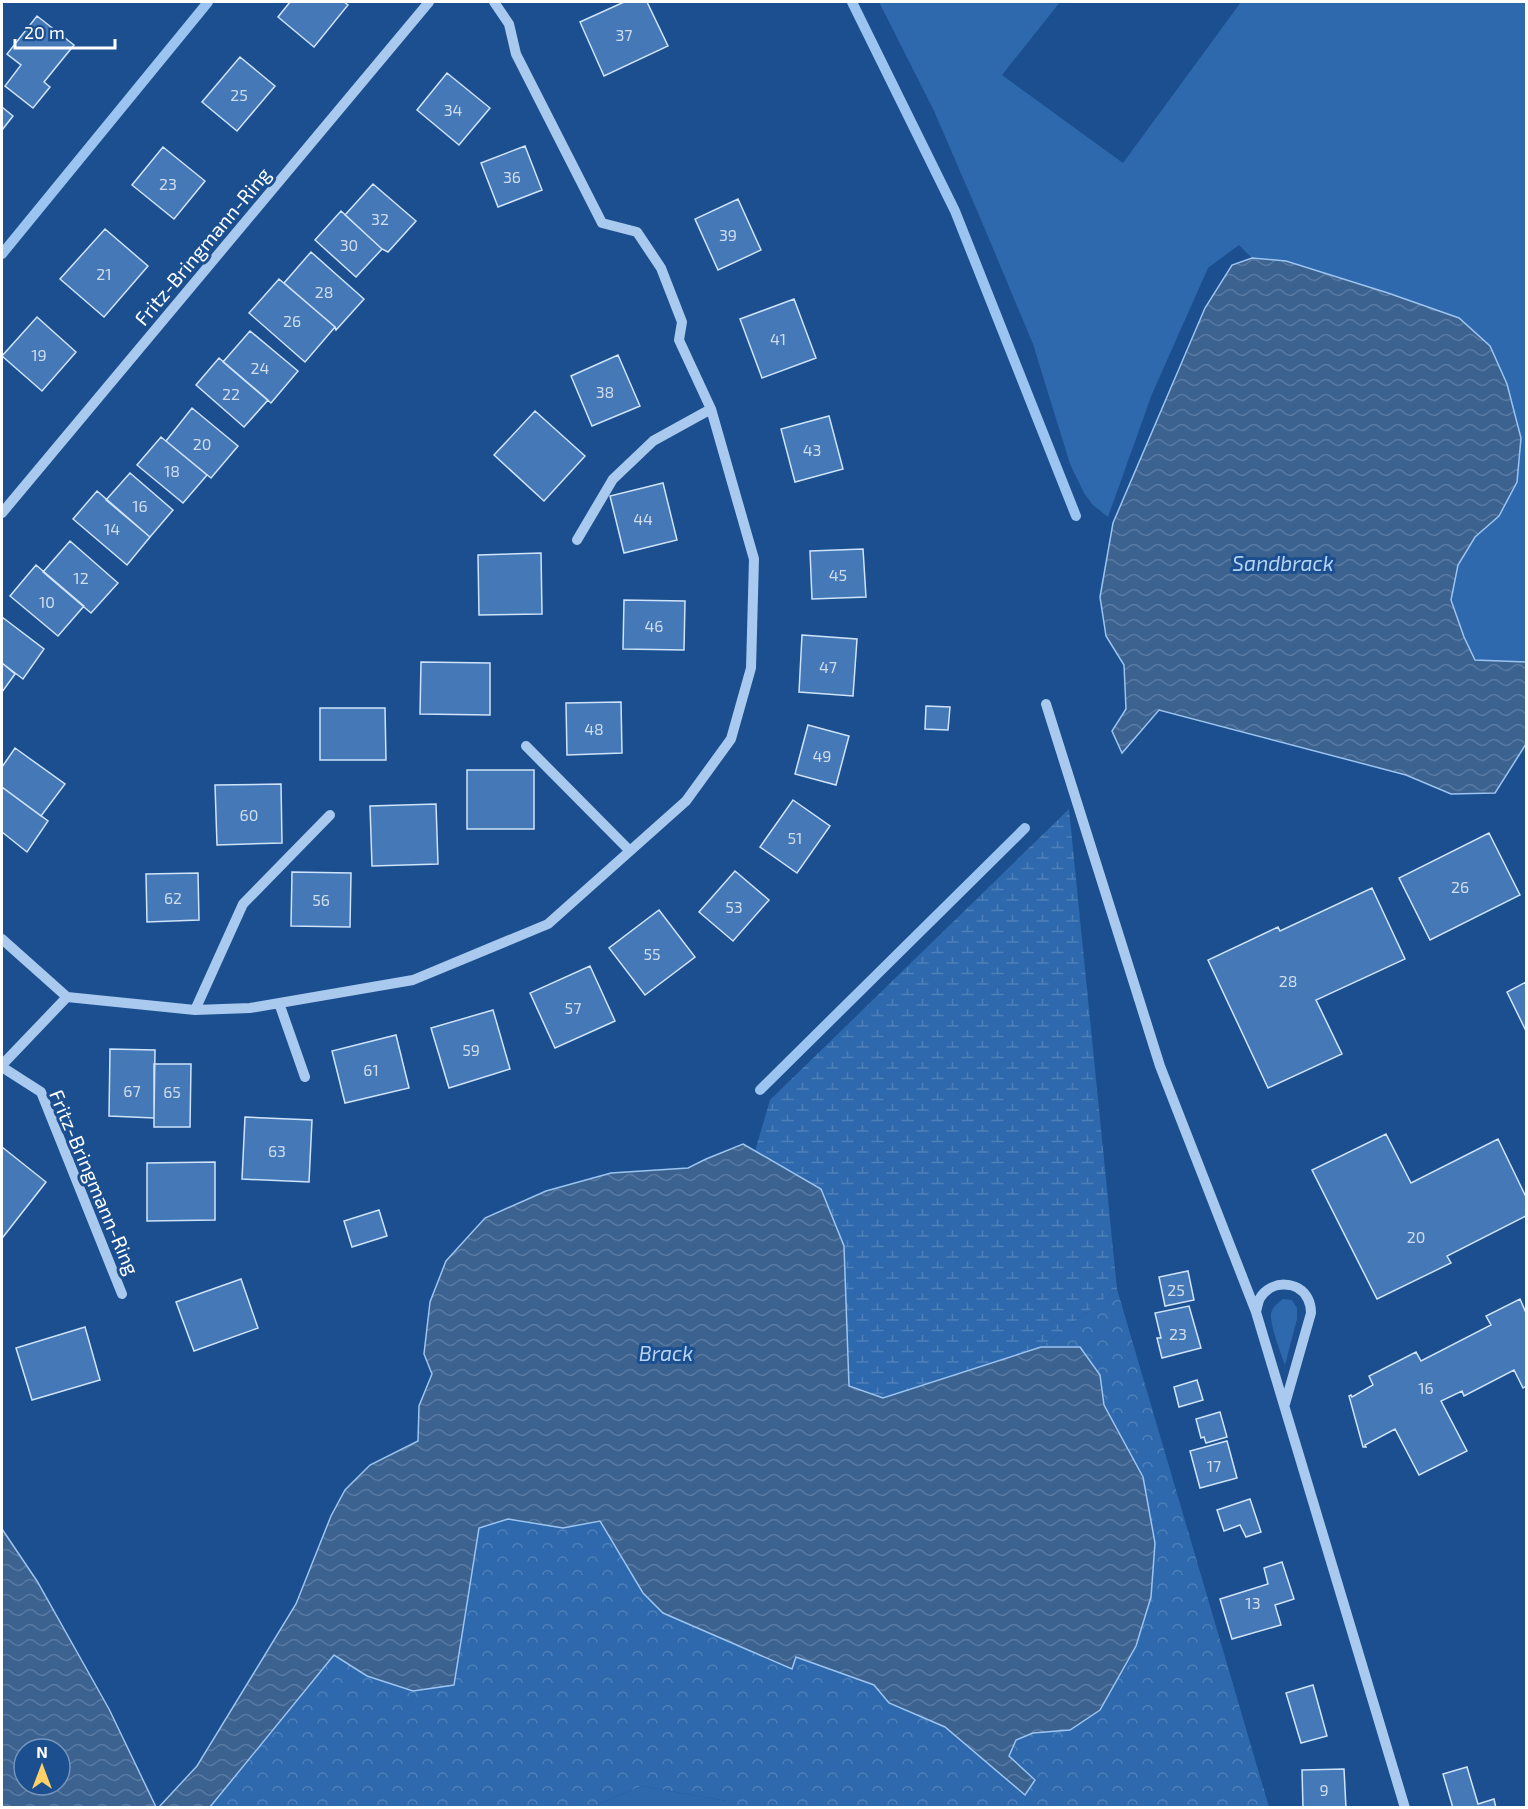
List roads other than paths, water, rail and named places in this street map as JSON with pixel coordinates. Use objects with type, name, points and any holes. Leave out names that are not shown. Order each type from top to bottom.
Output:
[{"type":"street","name":"Fritz-Bringmann-Ring","points":[[2,513],[429,2]]},
{"type":"street","points":[[2,939],[67,997],[195,1010],[250,1008],[413,980],[548,924],[686,801],[731,739],[751,668],[754,559],[711,409],[679,340],[682,322],[661,268],[637,232],[602,223],[516,54],[509,24],[494,2]]},
{"type":"street","points":[[577,540],[613,479],[654,441],[711,409]]},
{"type":"street","points":[[1046,704],[1160,1066],[1256,1312],[1405,1808]]},
{"type":"street","points":[[526,746],[630,851]]},
{"type":"street","points":[[195,1010],[243,904],[330,815]]},
{"type":"street","name":"Fritz-Bringmann-Ring","points":[[67,997],[2,1066],[41,1092],[122,1294]]},
{"type":"street","points":[[279,1003],[305,1077]]},
{"type":"street","points":[[1256,1312],[1260,1298],[1272,1287],[1284,1284],[1299,1288],[1309,1299],[1311,1313],[1285,1405]]},
{"type":"water","name":"Sandbrack","points":[[1252,258],[1286,261],[1459,318],[1490,346],[1507,384],[1521,438],[1517,482],[1499,516],[1475,537],[1458,565],[1451,600],[1475,660],[1526,662],[1526,744],[1495,793],[1451,794],[1406,775],[1159,710],[1122,753],[1112,731],[1126,709],[1124,665],[1106,636],[1100,597],[1113,523],[1205,308],[1232,265]]},
{"type":"water","name":"Brack","points":[[743,1144],[821,1189],[844,1246],[849,1386],[883,1398],[1041,1347],[1080,1347],[1100,1375],[1104,1405],[1143,1477],[1155,1543],[1151,1597],[1136,1646],[1100,1710],[1070,1730],[1033,1733],[1016,1740],[1009,1756],[1035,1780],[1025,1795],[945,1727],[889,1703],[874,1685],[796,1657],[792,1669],[663,1613],[643,1593],[600,1521],[563,1528],[508,1519],[479,1528],[454,1685],[413,1691],[367,1676],[334,1655],[210,1807],[159,1807],[197,1766],[296,1604],[331,1516],[345,1490],[370,1465],[418,1441],[419,1406],[432,1374],[424,1354],[430,1302],[446,1261],[485,1218],[546,1191],[611,1173],[688,1168]]},
{"type":"water","points":[[2,1529],[37,1581],[109,1709],[156,1807],[2,1807]]},
{"type":"waterway","points":[[2,254],[208,2]]},
{"type":"waterway","points":[[852,2],[955,211],[1076,516]]},
{"type":"waterway","points":[[760,1090],[1025,828]]}]
